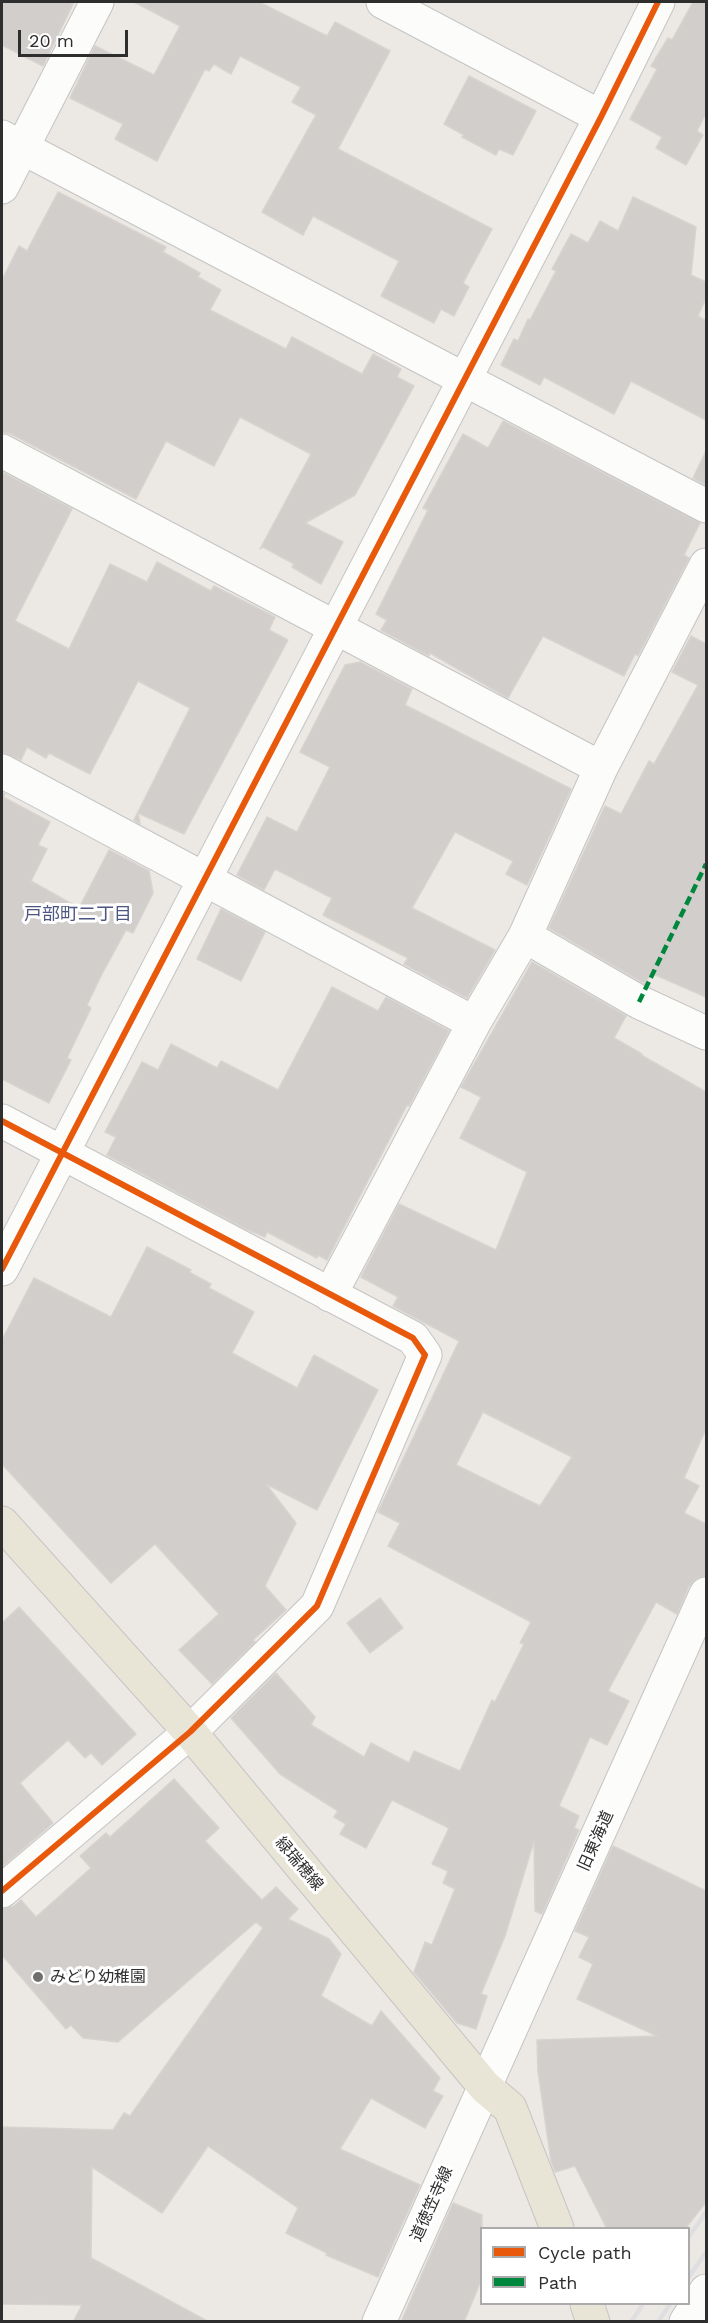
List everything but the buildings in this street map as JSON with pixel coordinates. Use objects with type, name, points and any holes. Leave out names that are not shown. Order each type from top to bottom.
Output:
[{"type":"main road","name":"緑瑞穂線","points":[[2,1523],[190,1732],[485,2087],[510,2108],[556,2227]]},
{"type":"main road","points":[[586,2305],[593,2322]]},
{"type":"street","points":[[2,187],[12,143],[97,2]]},
{"type":"street","points":[[383,2],[601,117]]},
{"type":"street","points":[[2,1269],[601,117],[658,2]]},
{"type":"street","points":[[12,143],[706,506]]},
{"type":"street","points":[[2,451],[601,768]]},
{"type":"street","points":[[330,1295],[474,1023],[525,936],[601,768],[706,565]]},
{"type":"street","points":[[2,771],[474,1023]]},
{"type":"street","points":[[525,936],[639,1002],[706,1033]]},
{"type":"street","points":[[2,1121],[413,1338],[425,1355],[317,1606],[190,1732],[2,1891]]},
{"type":"street","name":"旧東海道","points":[[485,2087],[706,1594]]},
{"type":"street","name":"道徳笠寺線","points":[[379,2322],[485,2087]]},
{"type":"street","points":[[686,2322],[706,2291]]},
{"type":"railway","points":[[690,2235],[706,2212]]},
{"type":"railway","points":[[690,2275],[706,2252]]},
{"type":"railway","points":[[631,2322],[642,2305]]},
{"type":"railway","points":[[658,2322],[669,2305]]},
{"type":"marked path","points":[[639,1002],[706,864]]},
{"type":"cycle path","points":[[2,1269],[601,117],[658,2]]},
{"type":"cycle path","points":[[2,1121],[413,1338],[425,1355],[317,1606],[190,1732],[2,1891]]},
{"type":"place","name":"みどり幼稚園","points":[[38,1977]]},
{"type":"district","name":"戸部町二丁目","points":[[78,915]]}]
